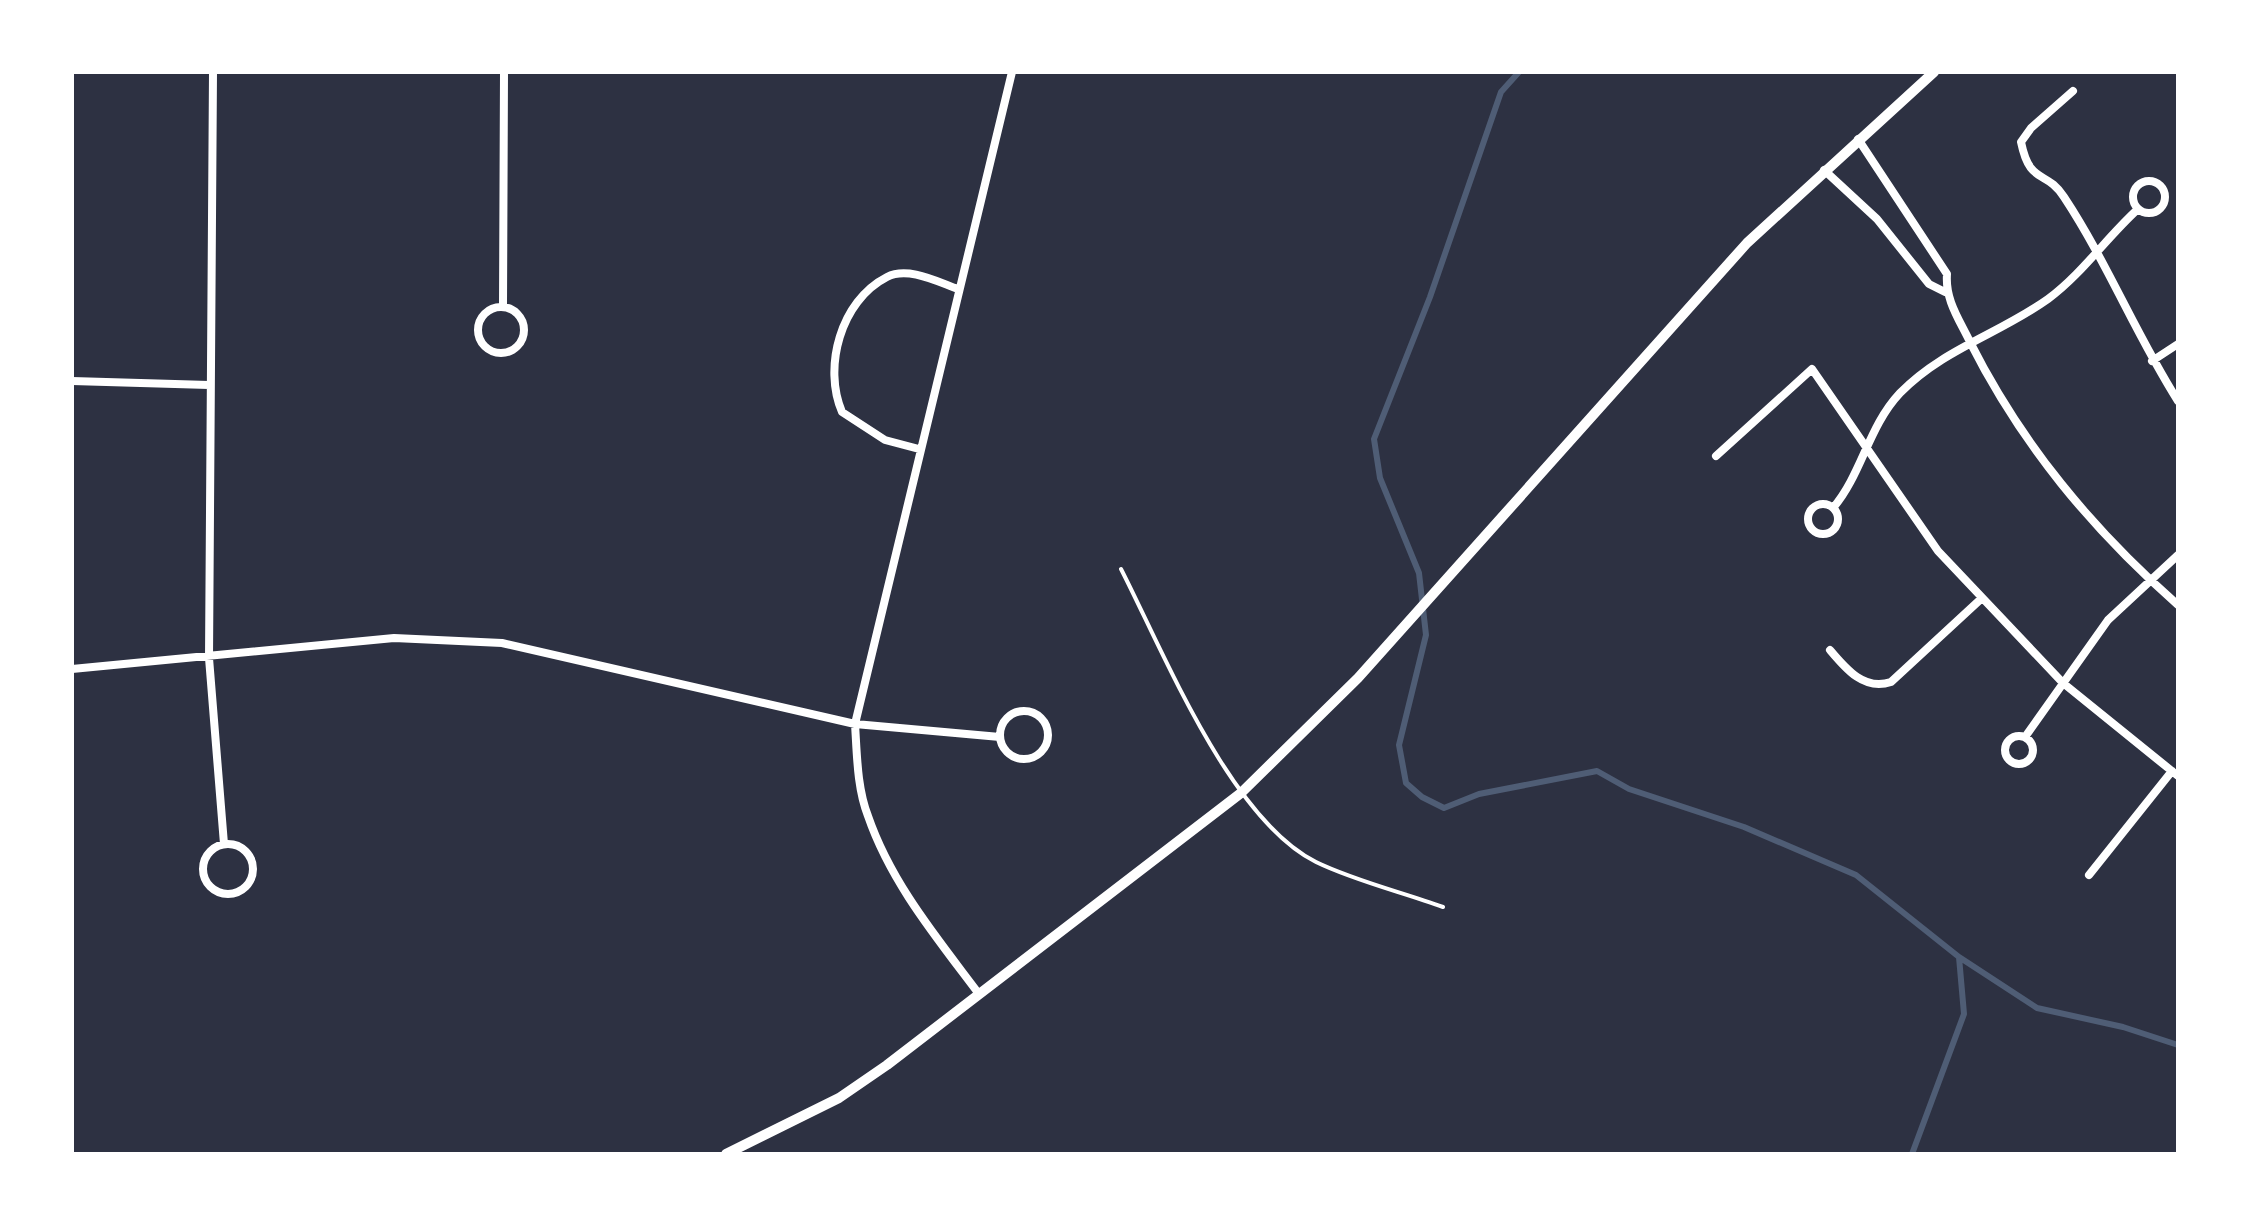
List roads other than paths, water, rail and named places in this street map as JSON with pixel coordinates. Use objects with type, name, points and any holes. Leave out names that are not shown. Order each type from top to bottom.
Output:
[{"type":"street","points":[[213,72],[209,658],[224,844]]},
{"type":"street","points":[[503,307],[504,72]]},
{"type":"street","points":[[979,994],[914,907],[884,853],[867,814],[857,766],[855,724],[1012,72]]},
{"type":"street","points":[[726,1154],[839,1098],[1241,793],[1358,678],[1747,243],[1934,72]]},
{"type":"street","points":[[2073,91],[2031,128],[2021,142],[2032,173],[2062,193],[2096,251],[2152,361],[2178,401]]},
{"type":"street","points":[[1858,139],[1947,274],[1945,292],[1969,340],[2048,470],[2102,535],[2178,605]]},
{"type":"street","points":[[1824,170],[1893,237],[1929,284],[1945,292]]},
{"type":"street","points":[[1833,508],[1846,493],[1864,447],[1898,395],[1969,340],[2048,299],[2075,276],[2138,209]]},
{"type":"street","points":[[919,449],[885,440],[842,412],[832,379],[837,345],[847,321],[864,296],[888,276],[918,275],[958,289]]},
{"type":"street","points":[[503,307],[517,314],[524,328],[514,349],[499,353],[481,342],[478,328],[489,310],[503,307]]},
{"type":"street","points":[[2152,361],[2178,344]]},
{"type":"street","points":[[1716,456],[1812,369],[1930,541],[2063,683],[2175,774],[2089,875]]},
{"type":"street","points":[[72,381],[209,385]]},
{"type":"street","points":[[2025,737],[2108,620],[2178,555]]},
{"type":"street","points":[[1830,650],[1860,680],[1873,685],[1891,682],[1982,598]]},
{"type":"street","points":[[72,669],[394,638],[489,641],[855,724],[1000,737]]},
{"type":"street","points":[[1025,711],[1045,722],[1049,737],[1036,757],[1020,760],[1006,752],[1000,737],[1010,716],[1025,711]]},
{"type":"street","points":[[224,844],[241,847],[252,860],[253,876],[235,894],[212,889],[203,875],[205,859],[224,844]]},
{"type":"lane","points":[[1121,569],[1213,751],[1241,793],[1294,847],[1316,862],[1443,907]]},
{"type":"waterway","points":[[1519,72],[1501,92],[1430,297],[1374,439],[1380,478],[1419,573],[1426,635],[1399,745],[1406,783],[1422,797],[1444,808],[1479,794],[1597,771],[1629,789],[1744,827],[1856,875],[1959,957],[1964,1014],[1912,1154]]},
{"type":"waterway","points":[[1959,957],[2037,1008],[2123,1027],[2178,1045]]}]
